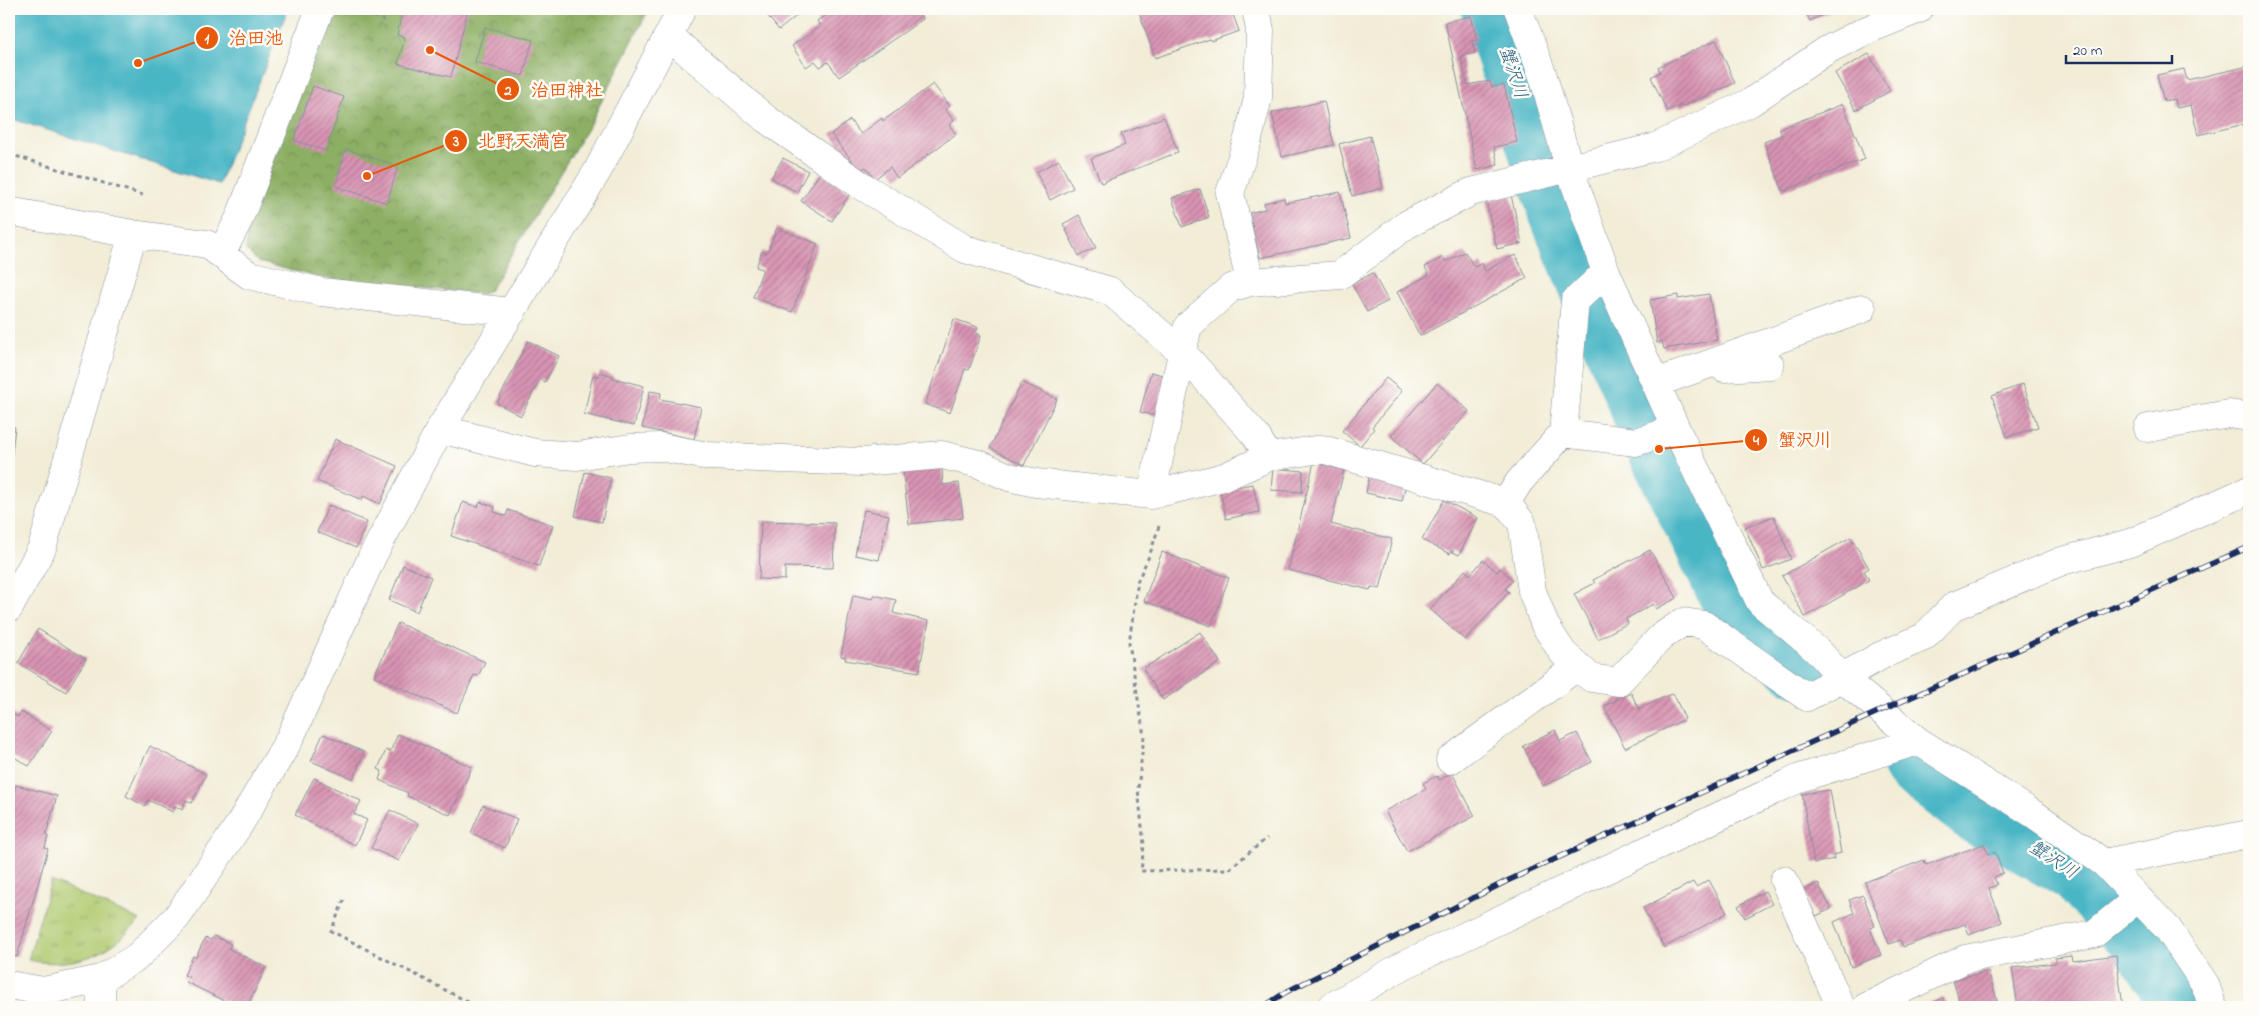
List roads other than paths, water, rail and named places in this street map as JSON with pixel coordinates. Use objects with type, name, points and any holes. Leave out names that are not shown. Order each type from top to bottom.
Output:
[{"type":"street","points":[[221,254],[239,219],[320,9]]},
{"type":"street","points":[[9,985],[44,991],[100,979],[137,957],[177,917],[239,825],[288,740],[372,557],[440,428],[598,170],[682,9]]},
{"type":"street","points":[[1250,282],[1230,193],[1248,139],[1258,98],[1260,30],[1256,9]]},
{"type":"street","points":[[1518,9],[1543,76],[1555,170],[1596,282],[1656,383],[1675,430],[1760,602],[1820,653],[1842,678],[1918,741],[2035,815],[2104,863],[2168,929],[2205,984],[2213,1007]]},
{"type":"street","points":[[1152,495],[1188,326],[1232,288],[1250,282],[1340,275],[1406,225],[1472,192],[1555,170],[1656,147],[1751,102],[1827,50],[1867,30],[1919,9]]},
{"type":"street","points":[[669,36],[766,120],[859,184],[965,249],[1110,291],[1183,353],[1256,436],[1269,457]]},
{"type":"street","points":[[9,211],[133,234],[207,244],[249,275],[322,292],[512,312]]},
{"type":"street","points":[[9,608],[42,548],[133,234]]},
{"type":"street","points":[[1506,503],[1519,482],[1563,433],[1575,301],[1596,282]]},
{"type":"street","points":[[1656,383],[1862,309]]},
{"type":"street","points":[[1713,363],[1720,368],[1770,365]]},
{"type":"street","points":[[2148,428],[2229,414],[2249,417]]},
{"type":"street","points":[[440,428],[535,454],[577,456],[630,448],[661,447],[707,456],[862,462],[942,454],[1036,483],[1152,495],[1224,477],[1269,457],[1322,449],[1506,503],[1522,524],[1532,591],[1545,625],[1563,653],[1591,678],[1618,682],[1661,638],[1684,622],[1704,625],[1807,697],[1882,655],[1924,637],[1954,606],[2062,561],[2130,543],[2248,491]]},
{"type":"street","points":[[1563,433],[1636,442],[1675,430]]},
{"type":"street","points":[[1450,760],[1578,666]]},
{"type":"street","points":[[1330,1007],[1404,965],[1800,778],[1918,741]]},
{"type":"street","points":[[2104,863],[2249,834]]},
{"type":"street","points":[[1784,880],[1840,1007]]},
{"type":"street","points":[[1866,1007],[1965,959],[2094,934],[2138,898]]},
{"type":"street","points":[[100,979],[101,1007]]},
{"type":"water","points":[[9,9],[288,9],[219,184],[9,118]]},
{"type":"waterway","name":"蟹沢川","points":[[1493,9],[1563,219],[1659,449],[1739,612],[1799,665]]},
{"type":"waterway","name":"蟹沢川","points":[[1914,764],[1980,814],[2078,872],[2144,942],[2184,1007]]},
{"type":"railway","points":[[1263,1007],[1286,992],[1507,881],[1880,711],[2249,547]]},
{"type":"place","name":"治田神社","points":[[430,50]]},
{"type":"place","name":"治田池","points":[[138,63]]},
{"type":"place","name":"北野天満宮","points":[[367,176]]},
{"type":"place","name":"蟹沢川","points":[[1659,449]]}]
